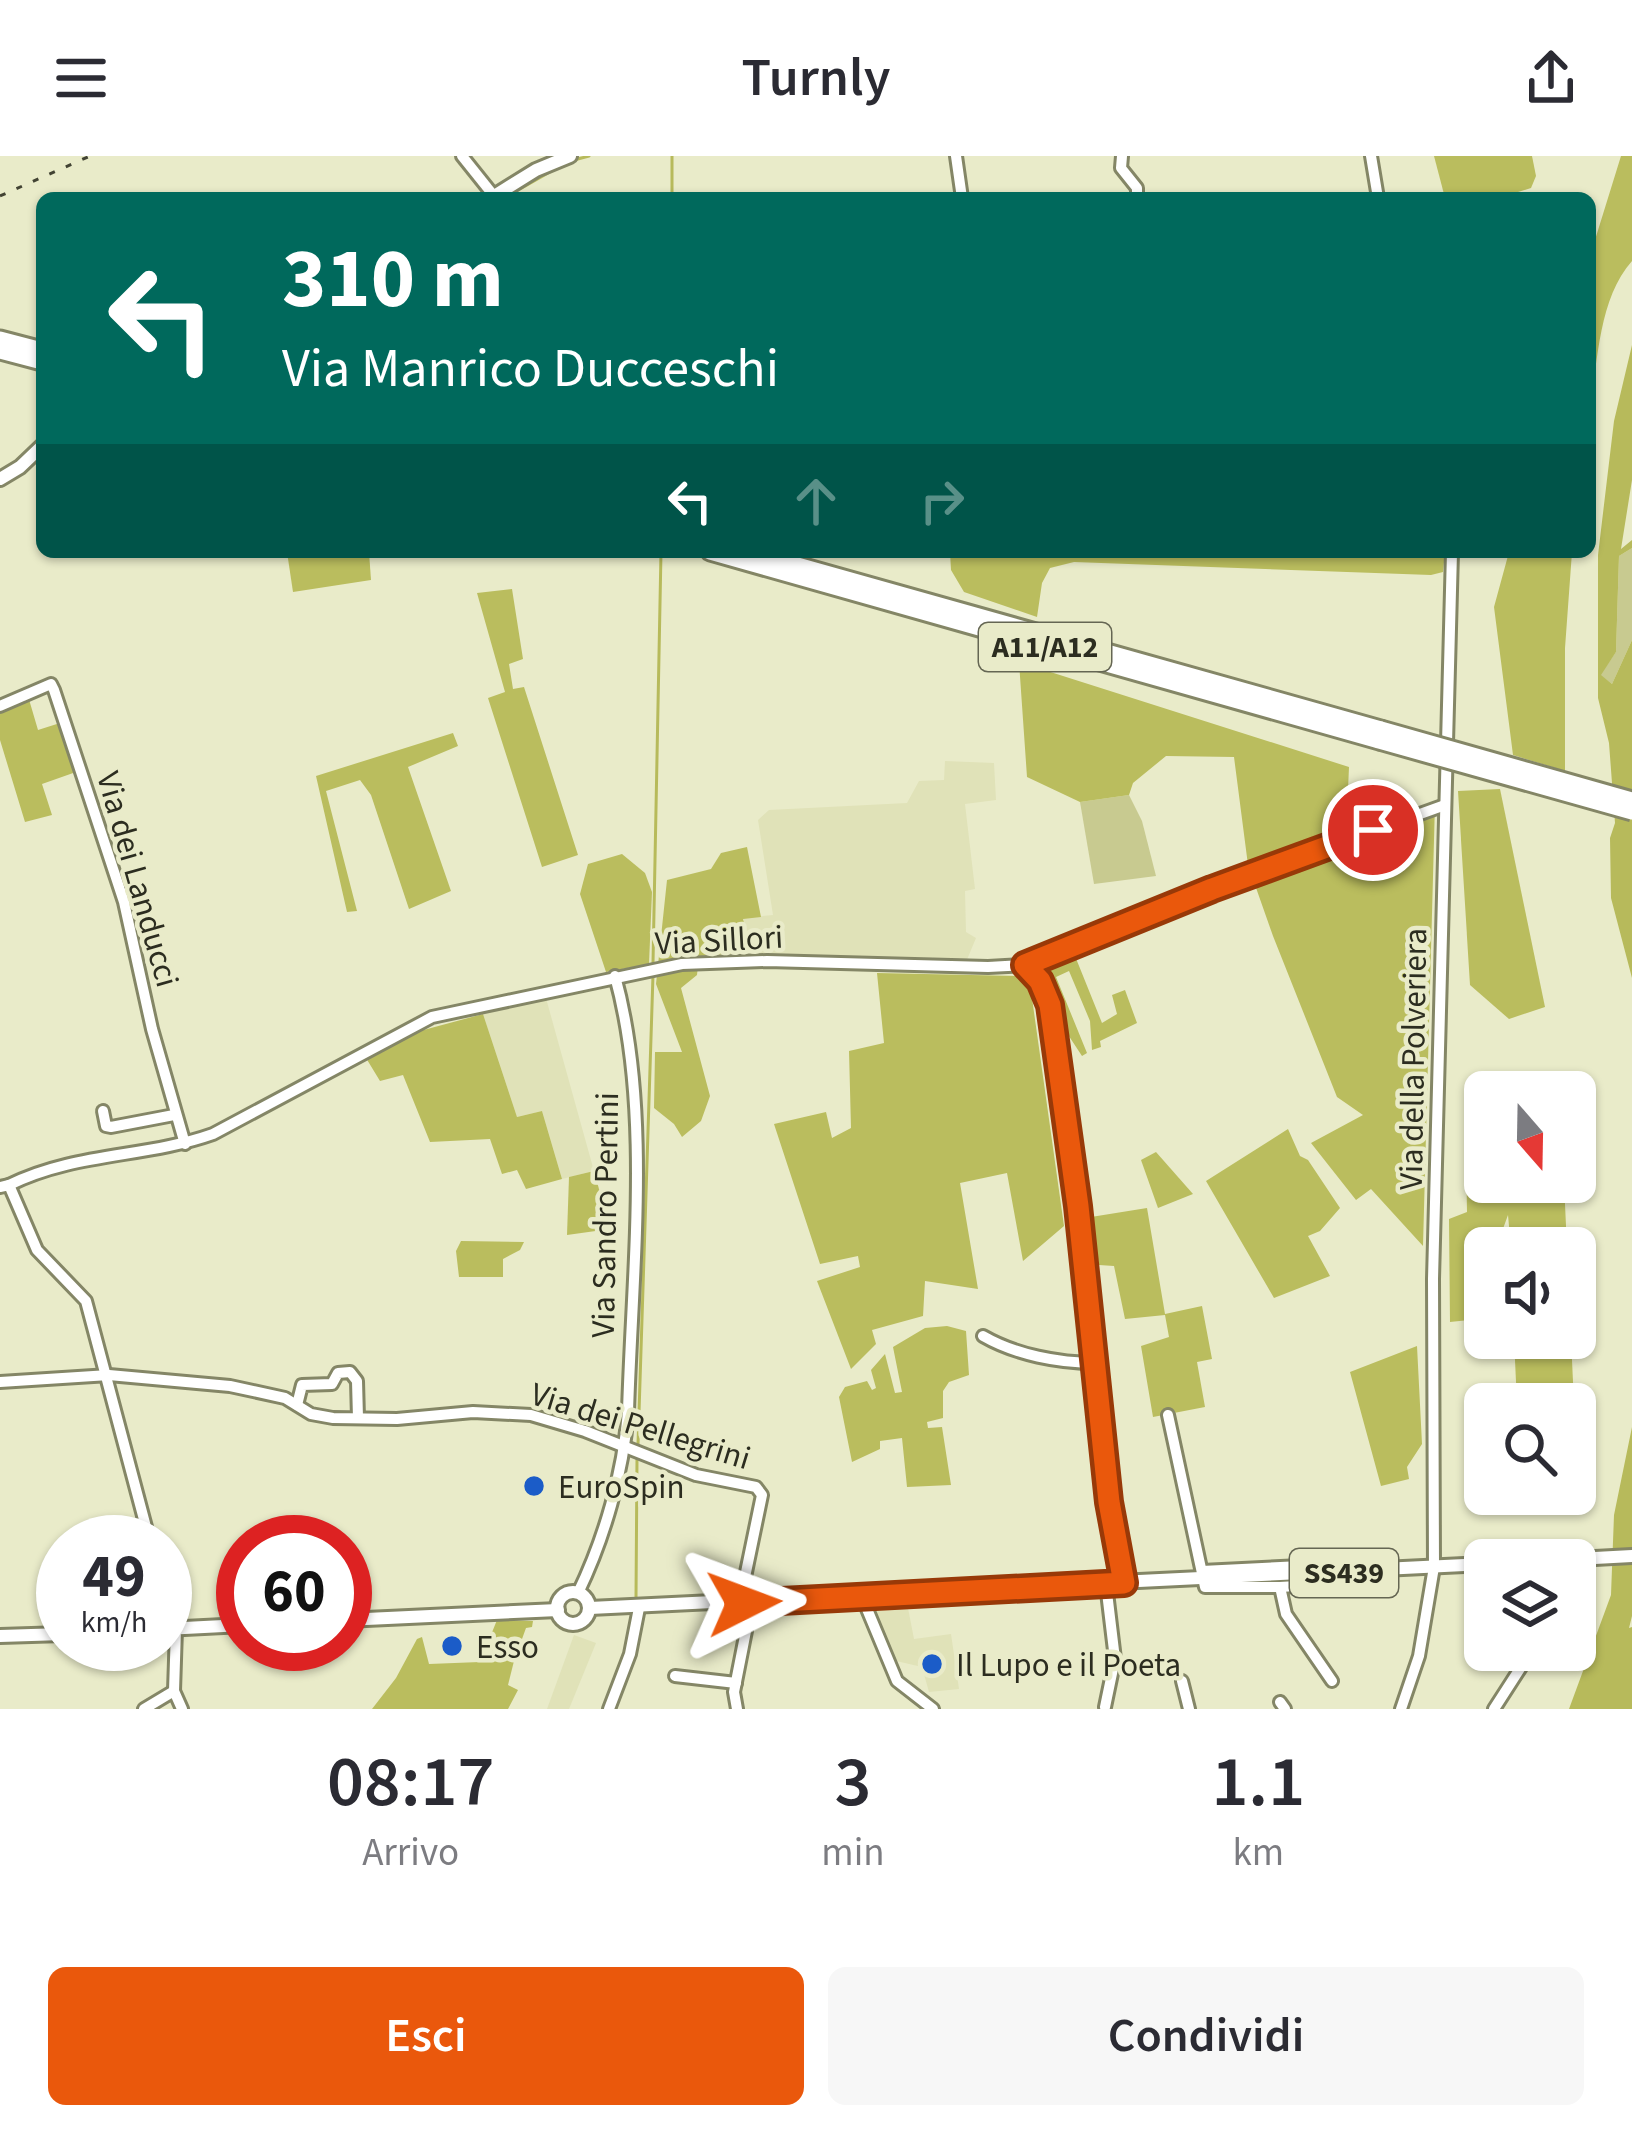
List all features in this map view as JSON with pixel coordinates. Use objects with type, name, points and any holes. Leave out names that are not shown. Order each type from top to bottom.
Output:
[{"type":"highway","points":[[0,339],[36,348]]},
{"type":"highway","points":[[0,351],[36,360]]},
{"type":"highway","name":"A11/A12","points":[[732,558],[1632,800]]},
{"type":"highway","name":"A11/A12","points":[[772,558],[1632,812]]},
{"type":"main road","points":[[499,192],[534,163],[570,156]]},
{"type":"main road","points":[[0,479],[36,452]]},
{"type":"main road","points":[[1596,1558],[1632,1556]]},
{"type":"main road","name":"SS439","points":[[590,1608],[1464,1566]]},
{"type":"main road","points":[[578,1593],[590,1608],[577,1624],[566,1622],[557,1610],[563,1595],[578,1593]]},
{"type":"main road","points":[[372,1619],[557,1610]]},
{"type":"main road","points":[[0,1636],[36,1635]]},
{"type":"street","points":[[462,156],[489,192]]},
{"type":"street","points":[[956,156],[961,192]]},
{"type":"street","points":[[1122,156],[1121,168],[1138,192]]},
{"type":"street","points":[[1371,156],[1377,192]]},
{"type":"street","name":"Via della Polveriera","points":[[1401,1709],[1419,1656],[1434,1568],[1434,1256],[1452,558]]},
{"type":"street","name":"Via dei Landucci","points":[[0,706],[51,684],[54,690],[124,902],[173,1115],[185,1144]]},
{"type":"street","name":"Via Sillori","points":[[4,1186],[84,1157],[185,1144],[238,1122],[432,1017],[682,964],[1025,965],[1212,889],[1444,806]]},
{"type":"street","points":[[1025,965],[1040,981],[1050,1005],[1109,1502],[1124,1583]]},
{"type":"street","name":"Via Sandro Pertini","points":[[578,1593],[594,1560],[625,1447],[636,1143],[633,1052],[615,976]]},
{"type":"street","points":[[103,1111],[103,1121],[111,1127],[173,1115]]},
{"type":"street","points":[[4,1186],[37,1250],[86,1301],[143,1515]]},
{"type":"street","points":[[982,1336],[1000,1346],[1046,1357],[1096,1363]]},
{"type":"street","points":[[297,1406],[302,1385],[332,1384],[338,1373],[350,1372],[357,1381],[358,1418]]},
{"type":"street","name":"Via dei Pellegrini","points":[[0,1382],[109,1375],[230,1386],[285,1398],[311,1414],[358,1418],[531,1414],[696,1475],[761,1490],[744,1603]]},
{"type":"street","points":[[1168,1415],[1202,1575],[1209,1588],[1347,1583]]},
{"type":"street","points":[[1202,1575],[1383,1562]]},
{"type":"street","points":[[1105,1707],[1115,1659],[1106,1584]]},
{"type":"street","points":[[1280,1587],[1286,1614],[1331,1681]]},
{"type":"street","points":[[862,1598],[897,1681],[933,1709]]},
{"type":"street","points":[[737,1709],[736,1683],[746,1631],[744,1603]]},
{"type":"street","points":[[609,1709],[630,1654],[639,1608]]},
{"type":"street","points":[[173,1671],[174,1691],[182,1709]]},
{"type":"street","points":[[1494,1709],[1518,1671]]},
{"type":"street","points":[[675,1676],[736,1683]]},
{"type":"street","points":[[1183,1681],[1189,1709]]},
{"type":"street","points":[[145,1709],[174,1691]]},
{"type":"shaded area","points":[[1434,156],[1532,156],[1536,176],[1531,188],[1443,192]]},
{"type":"shaded area","points":[[1621,156],[1632,156],[1632,261],[1606,311],[1596,364],[1596,237]]},
{"type":"shaded area","points":[[1632,345],[1632,480],[1621,549],[1632,540],[1632,548],[1619,556],[1616,652],[1601,675],[1612,684],[1632,640],[1632,978],[1611,898],[1610,838],[1615,823],[1609,743],[1598,698],[1598,555],[1614,421]]},
{"type":"shaded area","points":[[1632,548],[1632,640],[1612,684],[1600,675],[1616,652],[1619,556]]},
{"type":"shaded area","points":[[288,558],[369,558],[371,580],[293,592]]},
{"type":"shaded area","points":[[950,558],[1444,558],[1443,572],[1431,575],[1074,562],[1050,568],[1042,583],[1037,617],[964,592],[951,570]]},
{"type":"shaded area","points":[[1507,558],[1572,558],[1565,648],[1565,771],[1513,755],[1494,607]]},
{"type":"shaded area","points":[[512,589],[523,659],[509,664],[513,689],[524,687],[578,855],[542,867],[488,698],[505,692],[477,593]]},
{"type":"shaded area","points":[[1019,662],[1349,767],[1346,835],[1435,803],[1423,1246],[1371,1189],[1356,1200],[1311,1143],[1363,1115],[1337,1097],[1273,936],[1248,865],[1234,757],[1166,756],[1133,783],[1129,795],[1080,802],[1027,777]]},
{"type":"shaded area","points":[[28,696],[38,730],[60,723],[76,772],[42,784],[52,815],[25,822],[0,740],[0,710]]},
{"type":"shaded area","points":[[453,733],[458,746],[408,767],[451,891],[409,909],[371,795],[360,780],[326,791],[357,911],[347,912],[316,776]]},
{"type":"shaded area","points":[[945,761],[994,763],[996,800],[965,804],[975,889],[965,891],[966,932],[976,938],[966,962],[753,955],[743,918],[773,915],[758,820],[769,810],[907,803],[919,781],[944,780]]},
{"type":"shaded area","points":[[1500,789],[1545,1007],[1509,1019],[1470,985],[1458,791]]},
{"type":"shaded area","points":[[1129,795],[1142,821],[1156,876],[1094,884],[1080,802]]},
{"type":"shaded area","points":[[747,847],[761,917],[743,919],[751,948],[743,953],[699,956],[697,975],[681,988],[710,1096],[701,1121],[682,1137],[654,1108],[655,1052],[682,1052],[656,984],[667,880],[711,869],[721,853]]},
{"type":"shaded area","points":[[622,854],[645,873],[652,892],[649,964],[606,972],[580,894],[588,864]]},
{"type":"shaded area","points":[[1073,951],[1102,1023],[1117,1014],[1112,995],[1125,990],[1137,1023],[1100,1041],[1101,1047],[1092,1050],[1090,1021],[1069,971],[1056,977],[1087,1053],[1082,1056],[1059,1021],[1036,966]]},
{"type":"shaded area","points":[[877,973],[1023,976],[1032,998],[1064,1226],[1023,1261],[1007,1173],[960,1183],[978,1289],[925,1281],[923,1316],[872,1330],[876,1344],[851,1369],[817,1281],[860,1267],[858,1256],[820,1264],[774,1124],[826,1112],[832,1138],[851,1128],[849,1051],[884,1043]]},
{"type":"shaded area","points":[[544,991],[594,1171],[562,1179],[542,1111],[517,1117],[480,1005]]},
{"type":"shaded area","points":[[483,1014],[517,1117],[542,1111],[562,1179],[526,1189],[517,1170],[502,1174],[490,1139],[430,1142],[403,1075],[380,1081],[366,1058],[405,1035]]},
{"type":"shaded area","points":[[1288,1129],[1300,1156],[1308,1160],[1340,1208],[1320,1231],[1308,1236],[1330,1276],[1274,1298],[1206,1181]]},
{"type":"shaded area","points":[[1156,1152],[1193,1194],[1158,1208],[1141,1160]]},
{"type":"shaded area","points":[[594,1171],[610,1229],[567,1235],[569,1177]]},
{"type":"shaded area","points":[[1467,1203],[1565,1203],[1566,1227],[1509,1227],[1508,1215],[1504,1227],[1464,1227],[1464,1321],[1450,1322],[1449,1219],[1467,1212]]},
{"type":"shaded area","points":[[1147,1208],[1165,1314],[1202,1306],[1212,1359],[1197,1362],[1205,1407],[1153,1417],[1141,1346],[1169,1337],[1165,1315],[1125,1319],[1114,1266],[1099,1265],[1091,1217]]},
{"type":"shaded area","points":[[461,1241],[524,1242],[520,1250],[503,1259],[503,1277],[459,1277],[456,1251]]},
{"type":"shaded area","points":[[947,1326],[966,1331],[969,1375],[949,1382],[943,1391],[943,1418],[927,1422],[928,1428],[942,1427],[951,1485],[907,1487],[902,1438],[880,1441],[880,1449],[852,1462],[839,1397],[845,1387],[867,1381],[872,1390],[876,1388],[871,1370],[885,1354],[895,1393],[902,1392],[893,1347],[925,1328]]},
{"type":"shaded area","points":[[1417,1346],[1422,1444],[1407,1467],[1409,1479],[1381,1486],[1350,1372]]},
{"type":"shaded area","points":[[1515,1359],[1572,1359],[1573,1383],[1516,1383]]},
{"type":"shaded area","points":[[1632,1427],[1632,1709],[1569,1709],[1583,1671],[1596,1671],[1596,1636],[1611,1595],[1614,1515]]},
{"type":"shaded area","points":[[907,1603],[914,1639],[951,1634],[959,1689],[929,1692],[922,1667],[892,1660],[869,1604]]},
{"type":"shaded area","points":[[497,1620],[533,1621],[518,1650],[530,1653],[529,1659],[515,1657],[508,1685],[518,1690],[508,1709],[372,1709],[417,1639],[422,1637],[429,1664],[480,1662]]},
{"type":"shaded area","points":[[574,1635],[596,1643],[569,1709],[547,1709]]},
{"type":"waterway","points":[[574,160],[589,156]]},
{"type":"waterway","points":[[672,156],[672,192]]},
{"type":"waterway","points":[[515,192],[555,169]]},
{"type":"waterway","points":[[0,486],[36,460]]},
{"type":"waterway","points":[[653,963],[661,558]]},
{"type":"waterway","points":[[638,1444],[653,975]]},
{"type":"waterway","points":[[636,1597],[637,1459]]},
{"type":"railway","points":[[0,196],[90,156]]},
{"type":"place","name":"EuroSpin","points":[[534,1486]]},
{"type":"place","name":"Esso","points":[[452,1646]]},
{"type":"place","name":"Il Lupo e il Poeta","points":[[932,1664]]},
{"type":"route","points":[[744,1603],[1124,1583],[1103,1459],[1078,1206],[1050,1005],[1040,981],[1025,965],[1373,830]]}]
